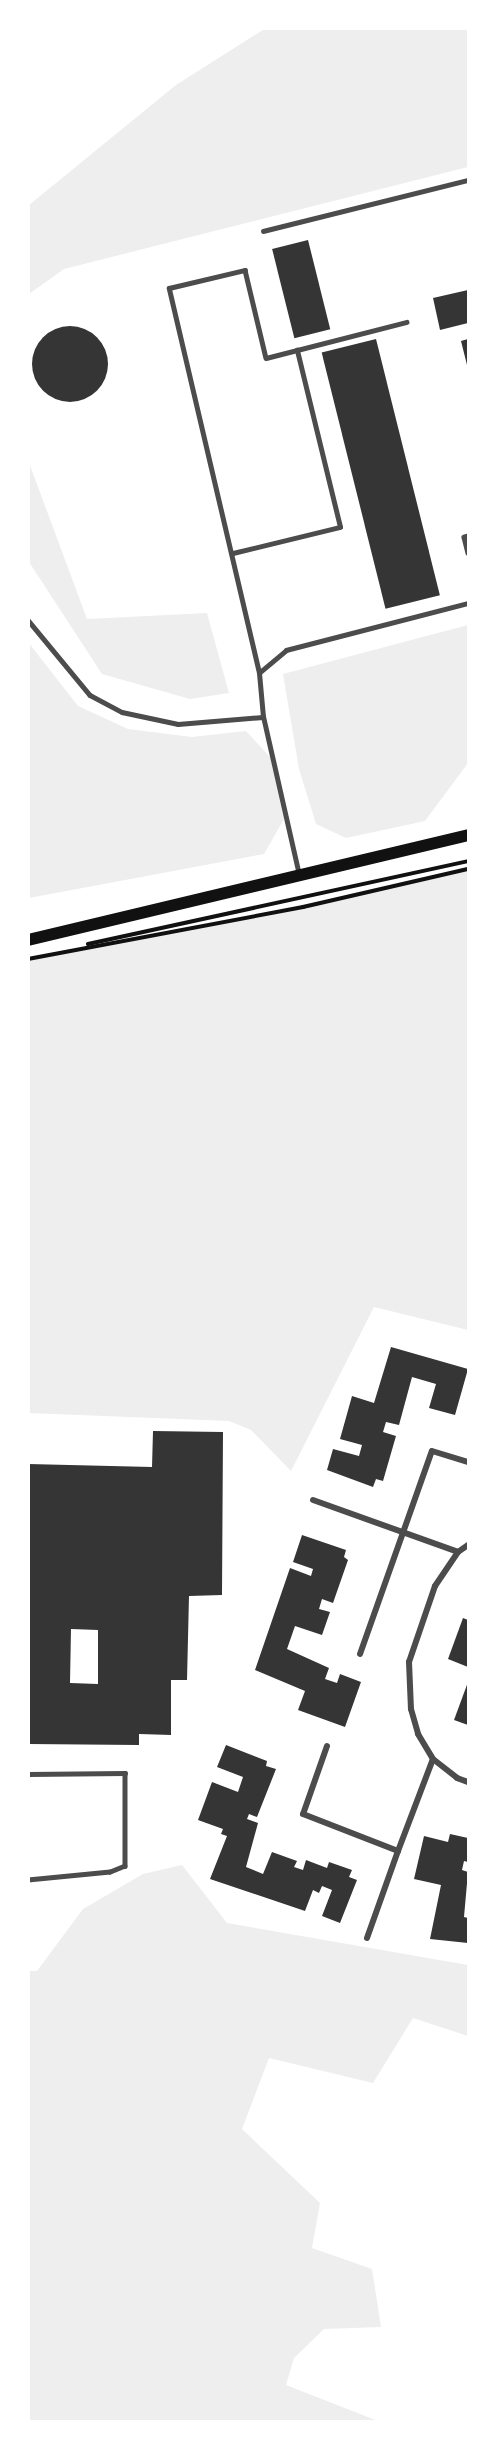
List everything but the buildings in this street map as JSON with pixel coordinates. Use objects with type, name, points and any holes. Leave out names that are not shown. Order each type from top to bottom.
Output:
[{"type":"main road","points":[[28,940],[300,878],[468,835]]},
{"type":"street","points":[[360,1654],[432,1450],[468,1462]]},
{"type":"street","points":[[313,1500],[458,1552]]},
{"type":"street","points":[[468,1545],[458,1552],[435,1586],[409,1662],[411,1709],[418,1734],[433,1759],[457,1778],[468,1782]]},
{"type":"street","points":[[327,1746],[303,1814],[398,1851]]},
{"type":"street","points":[[367,1938],[433,1759]]},
{"type":"lane","points":[[263,231],[468,180]]},
{"type":"lane","points":[[300,878],[263,717],[259,673],[233,553],[169,288],[245,270],[266,358],[406,322]]},
{"type":"lane","points":[[233,553],[340,527],[297,350]]},
{"type":"lane","points":[[468,536],[464,537],[468,553]]},
{"type":"lane","points":[[259,673],[286,650],[468,603]]},
{"type":"lane","points":[[28,620],[90,695],[122,712],[178,724],[263,717]]},
{"type":"lane","points":[[28,1774],[125,1773],[125,1866],[110,1872],[28,1880]]},
{"type":"path","points":[[28,957],[210,920],[468,861]]},
{"type":"path","points":[[28,957],[303,908],[468,869]]},
{"type":"shaded area","points":[[266,28],[468,29],[468,167],[64,269],[29,294],[29,205],[176,85]]},
{"type":"shaded area","points":[[28,460],[87,619],[207,613],[229,693],[190,699],[102,674],[29,562]]},
{"type":"shaded area","points":[[468,625],[468,763],[425,821],[346,838],[316,824],[299,769],[283,674]]},
{"type":"shaded area","points":[[28,642],[78,706],[128,729],[192,737],[246,731],[270,757],[284,819],[264,854],[29,898]]},
{"type":"shaded area","points":[[468,871],[468,1330],[374,1307],[291,1471],[251,1430],[229,1421],[29,1413],[28,961]]},
{"type":"shaded area","points":[[182,1865],[227,1923],[468,1965],[468,2036],[413,2018],[373,2083],[269,2058],[242,2129],[320,2203],[312,2248],[372,2269],[381,2327],[324,2329],[294,2358],[286,2385],[378,2421],[29,2421],[29,1971],[37,1971],[83,1909],[143,1874]]}]
